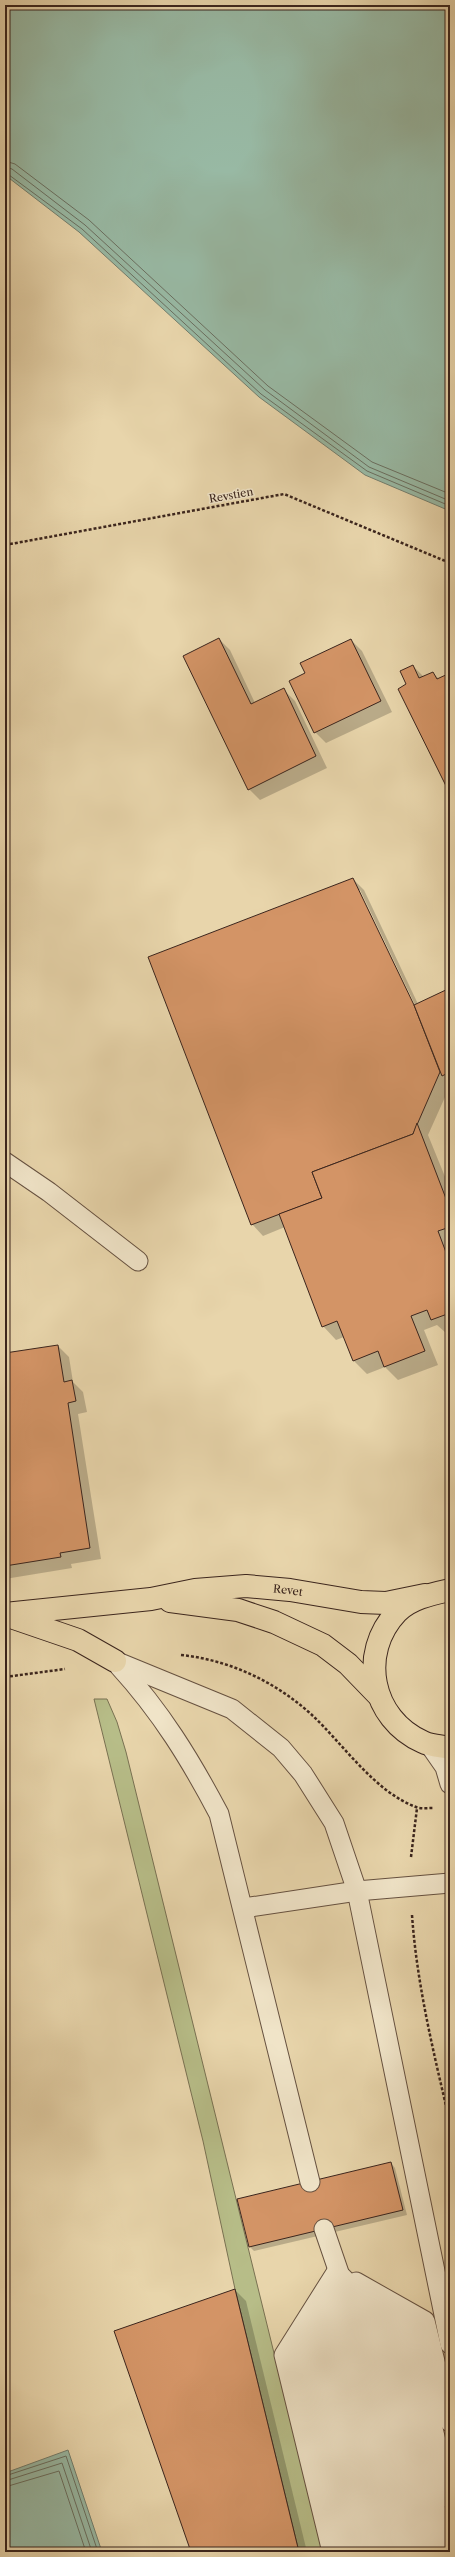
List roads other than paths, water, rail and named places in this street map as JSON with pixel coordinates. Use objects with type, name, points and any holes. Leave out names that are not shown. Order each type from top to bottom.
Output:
[{"type":"highway","name":"Revet","points":[[5,1615],[150,1599],[195,1590],[246,1586],[290,1590],[361,1602],[386,1603],[450,1590]]},
{"type":"highway","points":[[425,1595],[398,1611],[381,1634],[373,1665],[377,1694],[398,1726],[440,1746]]},
{"type":"highway","name":"Revet","points":[[150,1599],[238,1610],[274,1622],[322,1645],[348,1664],[377,1694]]},
{"type":"highway","points":[[5,1615],[78,1640],[114,1661]]},
{"type":"lane","points":[[5,1162],[48,1192],[138,1261]]},
{"type":"lane","points":[[114,1661],[232,1709],[281,1748],[303,1774],[334,1823],[357,1891],[450,2344]]},
{"type":"lane","points":[[114,1661],[149,1699],[195,1769],[220,1814],[310,2182]]},
{"type":"lane","points":[[440,1746],[450,1784]]},
{"type":"lane","points":[[244,1908],[357,1891],[410,1885],[450,1883]]},
{"type":"lane","points":[[324,2229],[337,2271],[361,2337],[413,2552]]},
{"type":"lane","points":[[430,2252],[450,2291]]},
{"type":"lane","points":[[430,2252],[425,2321],[450,2422]]},
{"type":"lane","points":[[337,2271],[425,2321]]},
{"type":"lane","points":[[337,2271],[408,2325],[450,2499]]},
{"type":"lane","points":[[332,2552],[284,2355],[337,2271]]},
{"type":"lane","points":[[337,2271],[300,2352],[348,2552]]},
{"type":"lane","points":[[337,2271],[315,2348],[365,2552]]},
{"type":"lane","points":[[337,2271],[330,2344],[381,2552]]},
{"type":"lane","points":[[337,2271],[346,2340],[397,2552]]},
{"type":"lane","points":[[337,2271],[377,2333],[430,2552]]},
{"type":"lane","points":[[337,2271],[392,2329],[446,2552]]},
{"type":"water","points":[[5,5],[450,5],[450,511],[365,475],[259,397],[79,232],[5,175]]},
{"type":"water","points":[[68,2450],[102,2552],[5,2552],[5,2473]]}]
